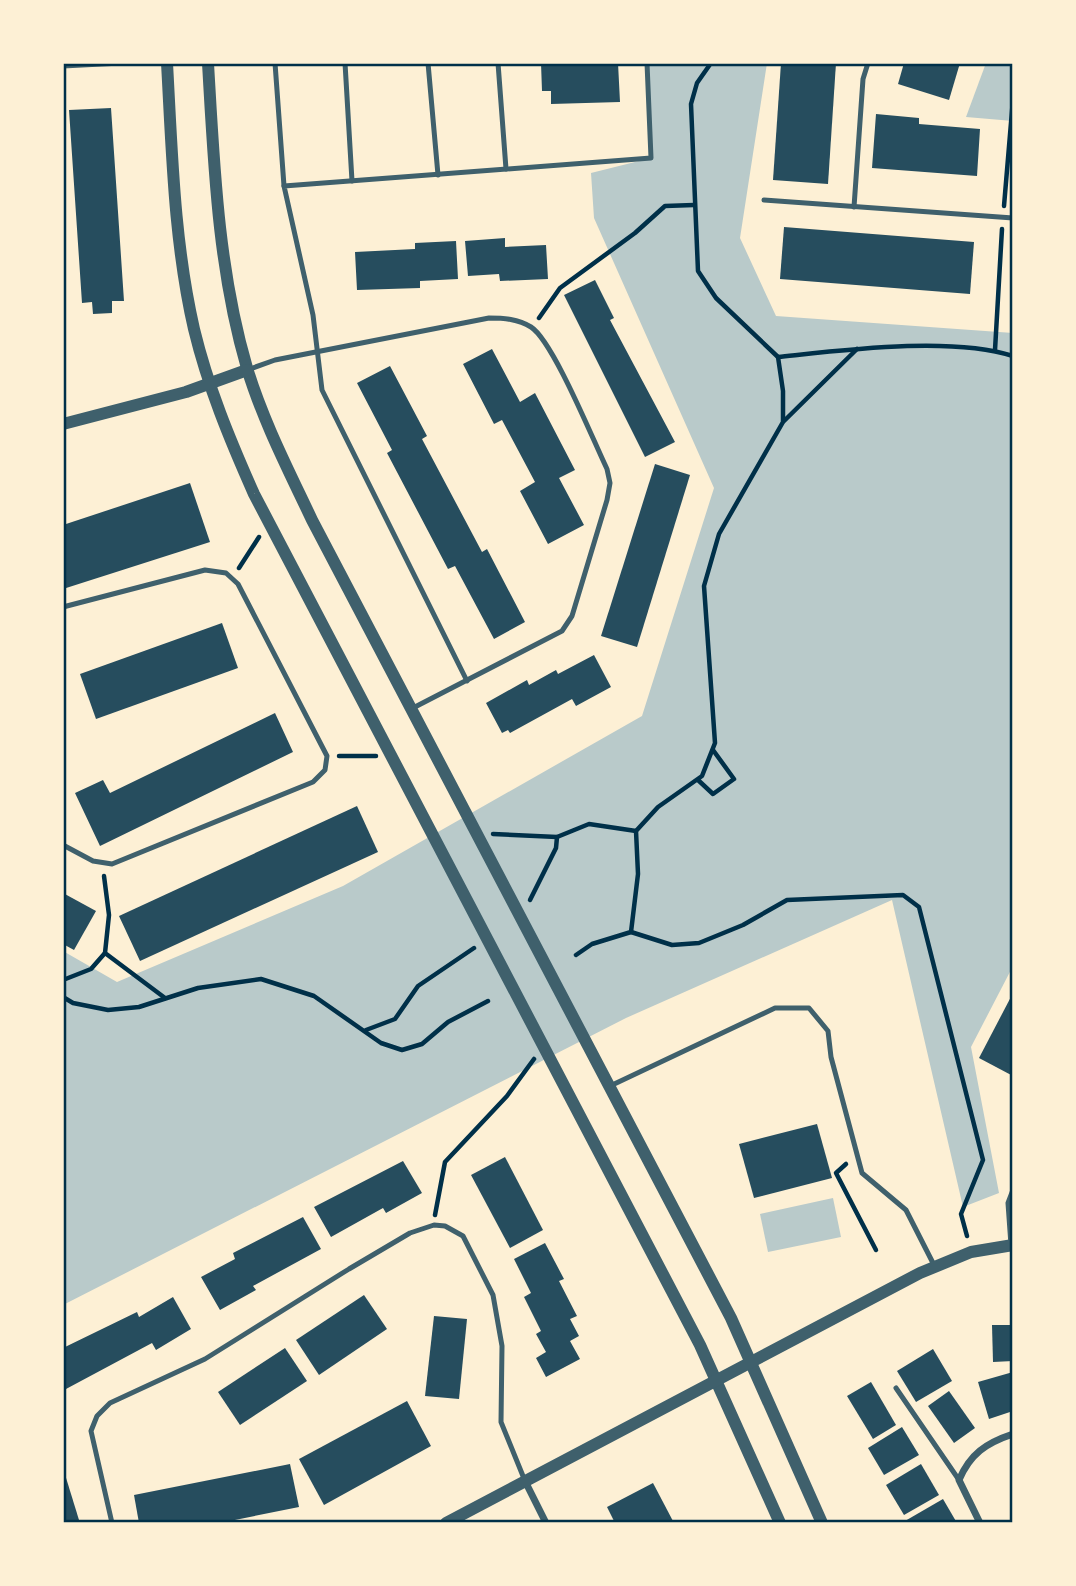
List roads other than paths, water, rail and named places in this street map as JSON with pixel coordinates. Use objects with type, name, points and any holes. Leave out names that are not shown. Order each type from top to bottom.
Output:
[{"type":"street","points":[[167,63],[173,187],[182,256],[194,326],[209,384],[224,427],[268,523],[717,1380],[780,1523]]},
{"type":"street","points":[[208,63],[218,222],[229,295],[247,370],[276,444],[306,507],[752,1362],[822,1523]]},
{"type":"street","points":[[63,424],[209,384],[247,370]]},
{"type":"street","points":[[446,1523],[935,1266],[971,1252],[1012,1245]]},
{"type":"street","points":[[980,1523],[959,1480],[966,1464],[986,1444],[1013,1434]]},
{"type":"street","points":[[525,1481],[546,1523]]},
{"type":"lane","points":[[63,66],[121,63]]},
{"type":"lane","points":[[275,63],[284,186],[313,315],[322,390],[467,681]]},
{"type":"lane","points":[[345,63],[352,181]]},
{"type":"lane","points":[[428,63],[438,175]]},
{"type":"lane","points":[[498,63],[506,169]]},
{"type":"lane","points":[[284,186],[651,158],[647,63]]},
{"type":"lane","points":[[854,207],[863,79],[868,63]]},
{"type":"lane","points":[[764,200],[1013,218]]},
{"type":"lane","points":[[247,370],[275,360],[489,318],[520,321],[533,328],[547,347],[607,469],[610,484],[607,500],[568,624],[555,637],[411,709]]},
{"type":"lane","points":[[63,607],[205,570],[219,570],[233,578],[327,756],[326,770],[313,782],[121,861],[103,864],[63,845]]},
{"type":"lane","points":[[610,1087],[775,1008],[808,1008],[828,1031],[831,1056],[862,1173],[906,1210],[935,1266]]},
{"type":"lane","points":[[1012,1245],[1008,1203],[1013,1190]]},
{"type":"lane","points":[[112,1523],[91,1431],[97,1416],[110,1404],[205,1359],[410,1233],[434,1225],[445,1226],[463,1236],[484,1271],[493,1295],[502,1346],[501,1422],[525,1481]]},
{"type":"lane","points":[[896,1388],[959,1480]]}]
